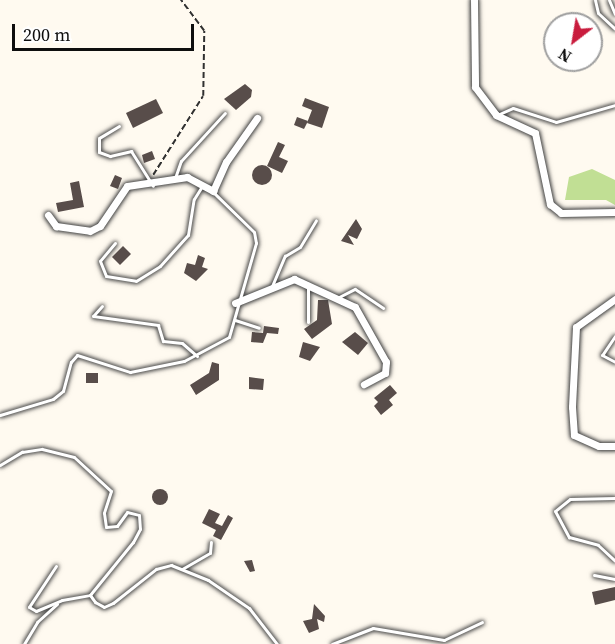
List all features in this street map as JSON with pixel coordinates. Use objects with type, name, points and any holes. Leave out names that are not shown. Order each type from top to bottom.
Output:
[{"type":"street","points":[[474,0],[473,80],[496,115],[535,133],[553,208],[570,214],[592,210],[615,212]]},
{"type":"street","points":[[48,215],[56,226],[95,229],[122,189],[175,178],[203,185],[213,191],[226,162],[257,118]]},
{"type":"street","points":[[235,303],[286,280],[308,283],[358,311],[386,362],[385,373],[364,384]]},
{"type":"street","points":[[615,299],[576,327],[572,407],[574,435],[599,446],[615,446]]},
{"type":"lane","points":[[596,0],[598,13],[615,29]]},
{"type":"lane","points":[[609,0],[615,3]]},
{"type":"lane","points":[[609,0],[615,14]]},
{"type":"lane","points":[[496,115],[513,108],[556,122],[615,105]]},
{"type":"lane","points":[[175,178],[181,160],[225,113]]},
{"type":"lane","points":[[119,126],[99,138],[99,152],[110,156],[131,152],[151,183]]},
{"type":"lane","points":[[115,243],[100,261],[106,276],[136,281],[160,266],[188,235],[194,199],[203,185]]},
{"type":"lane","points":[[0,415],[54,399],[63,392],[70,362],[77,355],[130,372],[197,356],[229,337],[235,320],[235,303],[256,243],[254,232],[213,191]]},
{"type":"lane","points":[[271,288],[285,256],[300,247],[316,220]]},
{"type":"lane","points":[[308,283],[308,322]]},
{"type":"lane","points":[[337,298],[356,289],[383,308]]},
{"type":"lane","points":[[102,306],[93,316],[158,325],[164,341],[182,343],[197,356]]},
{"type":"lane","points":[[235,320],[259,327]]},
{"type":"lane","points":[[615,336],[602,355],[615,362]]},
{"type":"lane","points":[[0,465],[22,452],[42,449],[74,457],[111,492],[104,513],[106,527],[117,526],[127,512],[140,515],[140,529],[133,542],[90,595],[62,600],[36,611],[28,608],[56,566]]},
{"type":"lane","points":[[615,498],[570,499],[555,511],[569,537],[598,545],[615,561]]},
{"type":"lane","points":[[182,569],[210,553],[211,542]]},
{"type":"lane","points":[[90,595],[104,607],[156,569],[171,565],[182,569],[249,608],[277,644]]},
{"type":"lane","points":[[594,575],[615,579]]},
{"type":"lane","points":[[27,643],[37,622],[62,600]]},
{"type":"lane","points":[[332,644],[373,628],[444,640],[482,622]]},
{"type":"path","points":[[151,183],[202,96],[204,31],[181,0]]},
{"type":"green space","points":[[592,169],[615,180],[615,205],[606,200],[565,200],[569,177]]},
{"type":"building","points":[[245,84],[252,90],[251,97],[236,110],[224,99]]},
{"type":"building","points":[[305,98],[329,107],[322,128],[307,123],[312,110],[302,106]]},
{"type":"building","points":[[156,99],[163,113],[133,128],[126,113]]},
{"type":"building","points":[[297,117],[308,121],[304,129],[294,125]]},
{"type":"building","points":[[278,142],[285,145],[279,157],[288,161],[282,173],[267,166]]},
{"type":"building","points":[[152,151],[155,159],[144,163],[142,155]]},
{"type":"building","points":[[262,165],[269,168],[272,175],[269,182],[262,185],[255,182],[252,175],[255,168]]},
{"type":"building","points":[[115,175],[122,178],[118,189],[110,186]]},
{"type":"building","points":[[79,181],[84,207],[58,212],[56,203],[73,200],[70,183]]},
{"type":"building","points":[[356,219],[362,229],[357,239],[348,235],[354,245],[341,241]]},
{"type":"building","points":[[123,246],[131,254],[120,265],[112,257]]},
{"type":"building","points":[[198,255],[205,258],[202,267],[208,269],[196,281],[184,273],[187,263],[195,265]]},
{"type":"building","points":[[318,300],[328,300],[332,324],[312,339],[304,329],[317,320]]},
{"type":"building","points":[[264,326],[279,328],[278,334],[267,333],[263,343],[251,342],[252,332],[263,333]]},
{"type":"building","points":[[355,332],[368,343],[358,355],[342,342]]},
{"type":"building","points":[[303,342],[320,347],[310,361],[299,357]]},
{"type":"building","points":[[212,362],[219,364],[219,380],[196,395],[190,385],[209,373]]},
{"type":"building","points":[[86,373],[98,373],[98,383],[86,383]]},
{"type":"building","points":[[249,377],[264,379],[263,390],[249,389]]},
{"type":"building","points":[[390,385],[397,393],[389,400],[393,405],[381,415],[374,406],[378,402],[374,398]]},
{"type":"building","points":[[157,489],[163,489],[168,497],[166,503],[157,505],[152,500],[152,494]]},
{"type":"building","points":[[209,509],[220,514],[215,523],[222,526],[228,515],[233,518],[221,540],[213,536],[216,530],[202,523]]},
{"type":"building","points":[[252,560],[255,571],[250,572],[244,561]]},
{"type":"building","points":[[615,587],[615,600],[595,605],[592,592]]},
{"type":"building","points":[[314,604],[325,616],[324,622],[317,619],[319,629],[309,633],[303,621],[312,619]]}]
